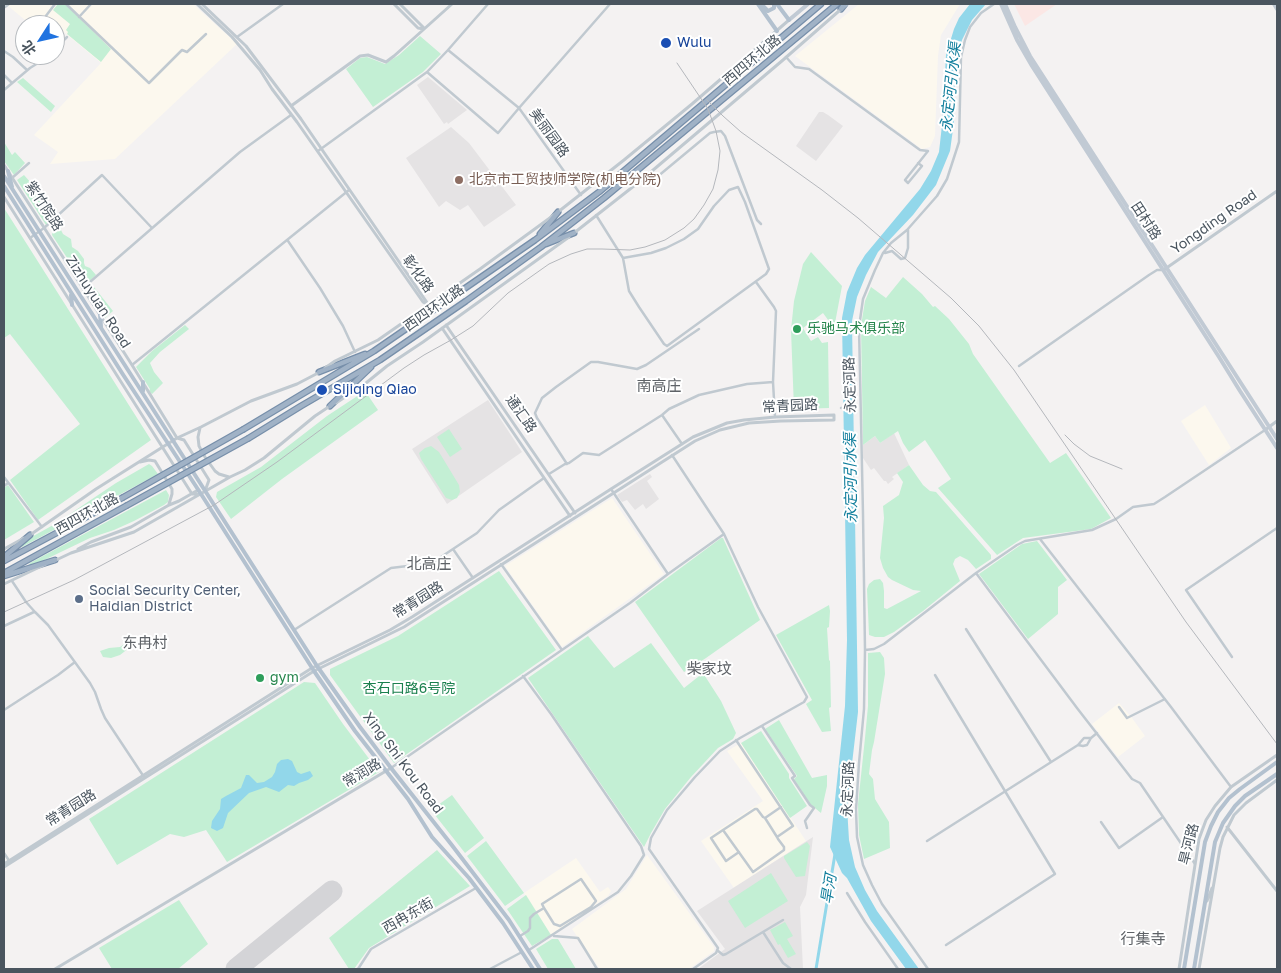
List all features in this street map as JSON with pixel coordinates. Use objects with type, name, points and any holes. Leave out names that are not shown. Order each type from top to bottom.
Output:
[{"type":"highway","name":"西四环北路","points":[[4,561],[122,498],[244,429],[374,351],[535,240],[599,192],[821,4]]},
{"type":"highway","name":"西四环北路","points":[[4,574],[249,438],[380,360],[540,247],[611,192],[837,4]]},
{"type":"highway","points":[[841,9],[846,4]]},
{"type":"highway","points":[[535,240],[558,212]]},
{"type":"highway","points":[[540,247],[574,232]]},
{"type":"highway","points":[[319,372],[374,351]]},
{"type":"highway","points":[[330,406],[380,360]]},
{"type":"highway","points":[[4,557],[30,534]]},
{"type":"highway","points":[[4,574],[55,560]]},
{"type":"main road","points":[[759,4],[768,11],[774,8],[775,4],[789,20]]},
{"type":"main road","points":[[759,4],[777,30]]},
{"type":"main road","name":"西四环北路","points":[[789,20],[808,4]]},
{"type":"main road","name":"田村路","points":[[1001,4],[1017,40],[1028,59],[1165,269]]},
{"type":"main road","name":"田村路","points":[[1006,4],[1030,56],[1267,428],[1277,448]]},
{"type":"main road","points":[[1274,4],[1277,8]]},
{"type":"main road","points":[[8,171],[14,192]]},
{"type":"main road","name":"Zizhuyuan Road","points":[[4,176],[173,441]]},
{"type":"main road","name":"Zizhuyuan Road","points":[[4,186],[167,443]]},
{"type":"main road","points":[[71,292],[72,305]]},
{"type":"main road","points":[[100,314],[102,330]]},
{"type":"main road","points":[[143,382],[143,394]]},
{"type":"main road","name":"田村路","points":[[1267,428],[1277,439]]},
{"type":"main road","name":"Xing Shi Kou Road","points":[[173,441],[203,493],[313,670],[355,731],[451,844],[509,920],[540,969]]},
{"type":"main road","name":"Xing Shi Kou Road","points":[[167,443],[198,490],[203,493],[432,837],[469,878],[503,923],[533,969]]},
{"type":"main road","name":"旱河路","points":[[1184,969],[1205,842],[1211,826],[1218,812],[1229,798],[1277,762]]},
{"type":"main road","name":"旱河路","points":[[1194,969],[1215,842],[1223,823],[1245,796],[1277,774]]},
{"type":"street","points":[[5,8],[9,4]]},
{"type":"street","points":[[47,15],[55,4]]},
{"type":"street","points":[[66,4],[149,84],[182,50],[188,52],[206,34]]},
{"type":"street","points":[[79,16],[91,4]]},
{"type":"street","name":"彰化路","points":[[197,4],[243,49],[294,114],[428,305]]},
{"type":"street","name":"彰化路","points":[[202,4],[246,46],[291,106],[294,114]]},
{"type":"street","points":[[237,37],[283,4]]},
{"type":"street","points":[[394,4],[418,28],[424,29]]},
{"type":"street","points":[[400,4],[424,29]]},
{"type":"street","points":[[291,106],[360,56],[368,55],[386,62],[452,4]]},
{"type":"street","points":[[319,150],[427,72],[488,4]]},
{"type":"street","points":[[427,72],[498,133],[610,4]]},
{"type":"street","name":"永定河路","points":[[928,969],[882,904],[863,866],[857,837],[856,810],[864,709],[866,650],[859,327],[863,299],[883,253],[891,242],[910,227],[936,196],[947,179],[959,142],[961,57],[965,40],[970,27],[981,13],[994,4]]},
{"type":"street","name":"西四环北路","points":[[71,553],[134,532],[264,458],[316,416],[366,383],[596,215],[646,175],[841,9]]},
{"type":"street","name":"西四环北路","points":[[4,548],[42,527],[167,443],[251,401],[297,384],[335,361],[378,340],[480,270],[558,212],[692,104],[789,20]]},
{"type":"street","name":"美丽园路","points":[[448,50],[519,108],[581,194]]},
{"type":"street","points":[[4,51],[27,70]]},
{"type":"street","points":[[786,57],[794,67],[809,69],[920,150],[928,151],[918,163],[905,180],[908,183],[922,166],[918,163]]},
{"type":"street","points":[[4,90],[35,65]]},
{"type":"street","points":[[4,76],[12,83]]},
{"type":"street","points":[[83,288],[239,153],[294,114]]},
{"type":"street","points":[[646,175],[651,182],[710,134],[721,131],[725,136],[757,220],[761,224]]},
{"type":"street","points":[[12,178],[29,163]]},
{"type":"street","name":"紫竹院路","points":[[4,165],[177,438],[184,440],[209,480],[203,493]]},
{"type":"street","points":[[30,238],[44,228],[102,175],[152,228]]},
{"type":"street","points":[[596,215],[623,258],[629,291],[667,346],[756,282],[769,269],[738,187],[729,190],[714,206],[698,229],[684,239],[651,253],[623,258]]},
{"type":"street","points":[[132,365],[348,191]]},
{"type":"street","name":"Yongding Road","points":[[1165,269],[1277,191]]},
{"type":"street","name":"紫竹院路","points":[[4,197],[192,494]]},
{"type":"street","points":[[883,253],[892,251],[901,258],[905,258],[910,227]]},
{"type":"street","points":[[288,241],[343,326],[355,352]]},
{"type":"street","points":[[1019,366],[1149,274],[1165,269]]},
{"type":"street","points":[[756,282],[776,311],[773,382],[775,417]]},
{"type":"street","name":"通汇路","points":[[446,325],[576,514]]},
{"type":"street","name":"通汇路","points":[[442,328],[571,517]]},
{"type":"street","points":[[567,464],[535,413],[542,398],[591,362],[637,369],[646,365],[698,329]]},
{"type":"street","points":[[549,474],[583,453],[599,455],[669,409],[699,395],[747,384],[773,382]]},
{"type":"street","points":[[841,408],[857,408]]},
{"type":"street","points":[[662,415],[682,444]]},
{"type":"street","name":"常青园路","points":[[4,866],[313,670],[390,630],[576,514],[612,490],[682,444],[727,423],[775,417],[834,415],[834,420],[781,420],[749,423],[736,425],[709,434],[612,490]]},
{"type":"street","points":[[866,650],[874,649],[884,644],[976,573],[1017,545],[1039,538],[1092,530],[1116,519],[1133,506],[1154,504],[1277,422]]},
{"type":"street","points":[[200,427],[199,446],[205,457],[215,471],[230,477]]},
{"type":"street","points":[[672,454],[724,534],[758,607],[807,697],[804,702],[720,751],[695,776],[667,810],[651,838],[649,849],[718,948],[717,950],[723,955],[783,920]]},
{"type":"street","points":[[138,462],[156,461],[172,489],[169,505]]},
{"type":"street","points":[[4,477],[42,527]]},
{"type":"street","points":[[294,630],[391,568],[432,563],[477,533],[499,510],[544,478]]},
{"type":"street","points":[[4,486],[8,483]]},
{"type":"street","name":"西四环北路","points":[[4,584],[91,542],[131,527],[198,490]]},
{"type":"street","points":[[612,490],[668,574]]},
{"type":"street","points":[[192,494],[203,493]]},
{"type":"street","points":[[167,513],[179,501]]},
{"type":"street","name":"常青园路","points":[[318,667],[395,632],[571,517]]},
{"type":"street","points":[[1232,657],[1186,590],[1277,528]]},
{"type":"street","name":"常润路","points":[[55,969],[389,770],[630,603],[724,534]]},
{"type":"street","points":[[1039,538],[1231,787]]},
{"type":"street","points":[[453,549],[473,578]]},
{"type":"street","points":[[501,564],[562,650]]},
{"type":"street","points":[[976,573],[1132,779],[1140,783],[1195,864]]},
{"type":"street","points":[[12,580],[26,602],[48,625],[90,683],[105,718],[144,776]]},
{"type":"street","points":[[4,626],[35,612]]},
{"type":"street","points":[[966,629],[1051,762]]},
{"type":"street","points":[[4,710],[75,662]]},
{"type":"street","points":[[935,675],[1055,874],[946,945]]},
{"type":"street","points":[[523,676],[641,846],[644,855],[618,892],[560,926],[554,924],[542,904],[581,879],[596,904]]},
{"type":"street","points":[[1119,707],[1126,718],[1165,699]]},
{"type":"street","points":[[762,726],[795,776],[792,778],[814,808],[805,821],[807,828]]},
{"type":"street","points":[[1078,745],[1083,746],[1087,744],[1097,733]]},
{"type":"street","points":[[927,841],[1078,745],[1084,738],[1091,738]]},
{"type":"street","points":[[736,740],[793,826],[778,837]]},
{"type":"street","name":"旱河路","points":[[1179,969],[1199,838],[1206,820],[1231,787],[1277,755]]},
{"type":"street","points":[[1199,969],[1220,848],[1227,827],[1234,815],[1246,802],[1277,780]]},
{"type":"street","points":[[765,818],[781,807]]},
{"type":"street","points":[[724,830],[753,872],[784,850],[784,847],[765,818],[755,809],[711,838],[726,861],[739,852]]},
{"type":"street","points":[[1102,822],[1119,848],[1163,817]]},
{"type":"street","points":[[1227,827],[1277,891]]},
{"type":"street","points":[[642,852],[649,849]]},
{"type":"street","points":[[4,853],[10,862]]},
{"type":"street","points":[[1204,908],[1214,883]]},
{"type":"street","name":"西冉东街","points":[[358,969],[371,949],[476,888]]},
{"type":"street","points":[[847,893],[898,969]]},
{"type":"street","points":[[529,950],[554,936],[596,904]]},
{"type":"street","points":[[520,936],[530,928],[530,918],[544,908]]},
{"type":"street","points":[[1182,945],[1192,924]]},
{"type":"street","points":[[763,932],[783,964],[791,969]]},
{"type":"street","points":[[554,936],[578,938],[597,969]]},
{"type":"street","points":[[693,969],[716,953],[717,950]]},
{"type":"street","points":[[490,969],[522,952]]},
{"type":"shaded area","points":[[193,4],[237,44],[115,159],[50,164],[58,152],[34,135],[101,63],[65,33],[65,15],[19,15],[7,5]]},
{"type":"shaded area","points":[[859,4],[960,4],[941,35],[938,56],[935,136],[930,147],[922,149],[795,56]]},
{"type":"shaded area","points":[[1014,4],[1057,4],[1025,26]]},
{"type":"shaded area","points":[[428,77],[467,110],[448,124],[447,122],[444,124],[417,85]]},
{"type":"shaded area","points":[[819,112],[823,112],[843,126],[816,161],[796,146]]},
{"type":"shaded area","name":"北京市工贸技师学院(机电分院)","points":[[451,127],[469,143],[516,205],[484,227],[468,205],[460,210],[446,201],[439,207],[406,158]]},
{"type":"shaded area","points":[[488,400],[522,452],[447,504],[412,449]]},
{"type":"shaded area","points":[[1205,405],[1231,448],[1209,465],[1181,421]]},
{"type":"shaded area","points":[[894,433],[909,465],[892,477],[894,479],[888,484],[874,468],[871,470],[863,458],[863,445],[875,436],[880,443]]},
{"type":"shaded area","points":[[650,474],[652,477],[647,481],[659,499],[646,509],[643,504],[635,510],[627,500],[622,502],[617,495]]},
{"type":"shaded area","points":[[612,498],[664,574],[562,647],[505,566]]},
{"type":"shaded area","points":[[1119,703],[1145,736],[1118,757],[1092,724]]},
{"type":"shaded area","points":[[741,743],[806,841],[734,888],[701,841],[763,801],[727,751]]},
{"type":"shaded area","points":[[813,837],[806,895],[800,907],[803,969],[698,969],[725,949],[697,911]]},
{"type":"shaded area","points":[[647,855],[714,947],[714,951],[689,969],[600,969],[572,929],[626,889]]},
{"type":"shaded area","points":[[576,858],[600,892],[608,887],[611,891],[608,896],[551,935],[524,893]]},
{"type":"green space","points":[[58,4],[65,4],[111,49],[101,62],[67,34],[66,30],[70,24],[65,20],[65,15],[59,15],[53,10]]},
{"type":"green space","points":[[420,36],[441,54],[423,72],[373,107],[346,69],[360,58],[367,57],[385,64],[399,55]]},
{"type":"green space","points":[[23,78],[55,106],[51,112],[17,82]]},
{"type":"green space","points":[[4,142],[12,155],[15,152],[25,163],[14,175],[4,161]]},
{"type":"green space","points":[[24,175],[39,192],[55,217],[46,225],[17,180]]},
{"type":"green space","points":[[4,208],[151,440],[38,520],[10,480],[80,424],[10,334],[4,338]]},
{"type":"green space","points":[[58,224],[61,226],[63,234],[71,239],[72,247],[84,259],[85,266],[90,268],[96,275],[85,285],[52,235],[53,230]]},
{"type":"green space","name":"乐驰马术俱乐部","points":[[811,252],[842,286],[835,323],[831,324],[823,313],[803,328],[811,341],[818,337],[822,343],[828,342],[829,408],[794,409],[791,330],[794,301],[803,264]]},
{"type":"green space","points":[[903,277],[933,307],[935,306],[949,319],[969,344],[973,354],[1050,463],[1066,453],[1111,518],[1091,529],[1023,538],[997,555],[938,488],[951,479],[925,440],[909,452],[898,431],[880,443],[875,436],[863,445],[861,326],[865,301],[871,287],[886,298]]},
{"type":"green space","points":[[94,287],[113,311],[105,318],[89,292]]},
{"type":"green space","points":[[185,325],[189,329],[160,352],[150,363],[154,372],[163,383],[152,394],[136,367],[152,351]]},
{"type":"green space","points":[[365,391],[378,410],[282,479],[231,519],[216,497],[217,492],[261,467],[327,416]]},
{"type":"green space","points":[[449,429],[462,449],[450,457],[437,437]]},
{"type":"green space","points":[[431,446],[439,452],[459,485],[460,492],[457,498],[452,500],[446,498],[421,459],[419,453]]},
{"type":"green space","points":[[149,464],[158,474],[22,547],[21,544],[28,539]]},
{"type":"green space","points":[[909,465],[923,485],[930,491],[936,492],[991,555],[991,559],[976,569],[968,560],[960,556],[955,559],[953,564],[960,581],[894,632],[884,637],[875,637],[869,635],[867,589],[869,584],[874,580],[880,579],[883,583],[884,608],[887,609],[921,591],[913,590],[888,577],[880,558],[884,518],[883,506],[899,495],[903,482],[897,473]]},
{"type":"green space","points":[[8,485],[34,522],[4,540],[4,488]]},
{"type":"green space","points":[[166,490],[169,495],[168,502],[164,505],[114,530],[90,538],[38,563],[29,565],[30,563]]},
{"type":"green space","points":[[723,538],[760,620],[684,672],[635,602]]},
{"type":"green space","points":[[1037,541],[1067,580],[1058,587],[1058,614],[1028,639],[979,574],[1022,544]]},
{"type":"green space","name":"杏石口路6号院","points":[[499,571],[556,650],[394,763],[330,675],[330,669],[398,636]]},
{"type":"green space","points":[[829,605],[829,627],[827,628],[830,661],[831,707],[829,708],[831,731],[822,732],[806,704],[812,700],[776,635]]},
{"type":"green space","points":[[588,636],[614,668],[651,643],[684,688],[703,673],[721,701],[736,733],[733,739],[718,748],[665,809],[644,847],[528,678]]},
{"type":"green space","points":[[131,639],[133,645],[120,655],[111,658],[103,657],[100,651],[120,647]]},
{"type":"green space","points":[[880,652],[884,658],[885,674],[869,774],[873,779],[875,799],[889,822],[890,848],[864,859],[859,835],[858,804],[868,706],[868,653]]},
{"type":"green space","points":[[304,682],[315,683],[379,772],[227,862],[206,830],[184,837],[170,834],[117,865],[89,819]]},
{"type":"green space","points":[[779,720],[812,778],[827,775],[827,786],[821,813],[810,804],[794,779],[797,776],[765,729]]},
{"type":"green space","points":[[761,731],[807,806],[790,818],[741,743]]},
{"type":"green space","points":[[452,795],[484,838],[465,853],[431,810]]},
{"type":"green space","points":[[486,841],[524,893],[505,906],[467,856]]},
{"type":"green space","points":[[807,842],[810,846],[805,876],[796,877],[784,856]]},
{"type":"green space","points":[[437,850],[470,886],[369,948],[354,969],[349,969],[329,938]]},
{"type":"green space","points":[[771,873],[788,901],[745,928],[728,901]]},
{"type":"green space","points":[[526,895],[551,935],[532,946],[507,909]]},
{"type":"green space","points":[[179,900],[208,944],[178,969],[112,969],[99,948]]},
{"type":"green space","points":[[785,922],[793,936],[787,939],[796,954],[788,958],[770,930]]},
{"type":"green space","points":[[552,939],[558,939],[576,969],[548,969],[536,949]]},
{"type":"water","name":"永定河引水渠","points":[[970,4],[986,4],[972,20],[960,48],[955,76],[954,122],[950,151],[936,185],[913,215],[878,252],[857,297],[852,321],[858,712],[847,807],[849,840],[855,867],[865,890],[877,911],[919,969],[906,969],[871,921],[847,878],[842,873],[830,847],[845,706],[847,640],[842,318],[847,292],[857,268],[865,255],[920,189],[931,171],[939,152],[946,55],[959,18]]},
{"type":"water","points":[[288,759],[292,761],[297,772],[301,774],[310,771],[313,776],[294,786],[288,785],[279,792],[266,787],[249,793],[228,813],[223,828],[217,831],[211,828],[212,821],[220,809],[221,799],[241,788],[246,775],[249,775],[257,783],[264,782],[272,777],[277,764],[281,760]]},
{"type":"waterway","name":"旱河","points":[[816,969],[835,854]]},
{"type":"runway","points":[[236,969],[332,891]]},
{"type":"railway","points":[[4,612],[74,580],[214,505],[277,462],[404,368],[473,326],[508,293],[549,264],[587,249],[630,250],[645,247],[665,240],[684,228],[694,219],[713,189],[720,151],[716,131],[708,109],[677,63]]},
{"type":"railway","points":[[707,100],[741,132],[858,218],[951,298],[979,326],[1014,370],[1186,622],[1277,744]]},
{"type":"railway","points":[[1065,435],[1090,456],[1122,469]]},
{"type":"place","name":"Wulu","points":[[666,43]]},
{"type":"place","name":"北京市工贸技师学院(机电分院)","points":[[459,180]]},
{"type":"place","name":"乐驰马术俱乐部","points":[[797,329]]},
{"type":"place","name":"Sijiqing Qiao","points":[[322,390]]},
{"type":"place","name":"Social Security Center, Haidian District","points":[[79,599]]},
{"type":"place","name":"gym","points":[[260,678]]},
{"type":"district","name":"南高庄","points":[[659,386]]},
{"type":"district","name":"北高庄","points":[[429,564]]},
{"type":"district","name":"东冉村","points":[[145,643]]},
{"type":"district","name":"柴家坟","points":[[709,669]]},
{"type":"district","name":"行集寺","points":[[1143,939]]}]
